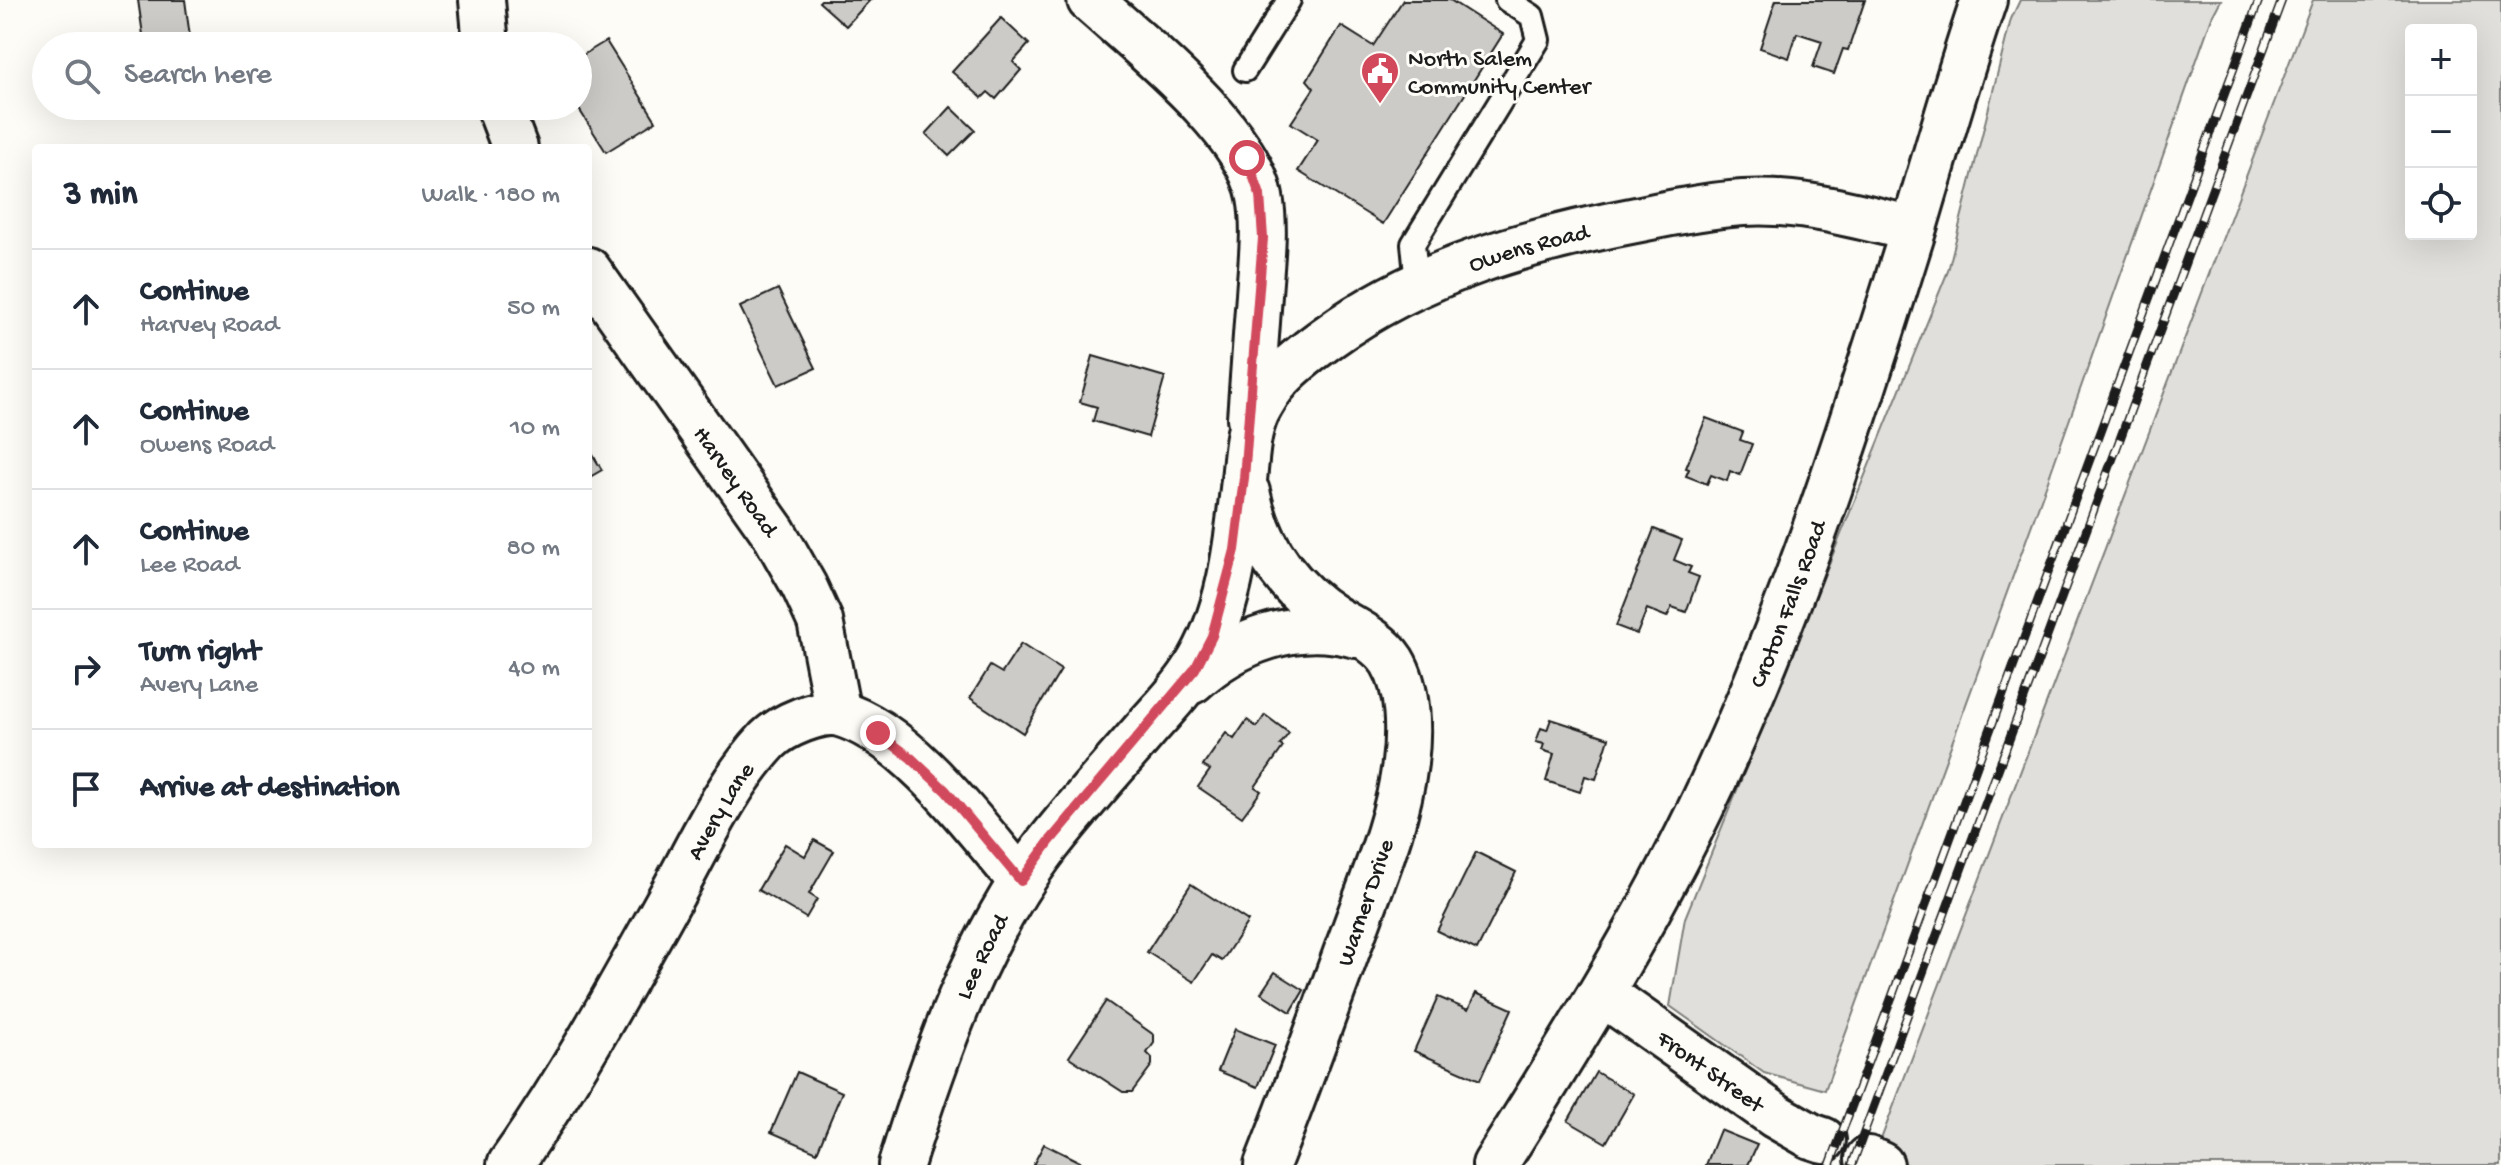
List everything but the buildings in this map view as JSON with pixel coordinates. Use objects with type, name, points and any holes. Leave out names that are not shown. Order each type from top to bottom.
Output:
[{"type":"street","points":[[482,0],[485,32]]},
{"type":"street","points":[[1090,0],[1222,125],[1247,158],[1260,195],[1263,238],[1249,432]]},
{"type":"street","name":"Croton Falls Road","points":[[1495,1165],[1602,993],[1680,854],[1752,689],[1834,472],[1984,0]]},
{"type":"street","points":[[504,120],[513,144]]},
{"type":"street","name":"Owens Road","points":[[1244,478],[1249,432],[1259,407],[1274,382],[1294,362],[1346,324],[1395,294],[1457,268],[1529,244],[1647,218],[1743,203],[1792,203],[1913,229]]},
{"type":"street","name":"Harvey Road","points":[[592,276],[758,510],[804,586],[820,621],[838,713]]},
{"type":"street","name":"Warner Drive","points":[[1244,478],[1253,520],[1270,557],[1296,589],[1330,616],[1370,639],[1392,661],[1402,690],[1407,724],[1405,763],[1397,802],[1378,864],[1267,1165]]},
{"type":"street","name":"Lee Road","points":[[901,1165],[938,1051],[998,919],[1049,842],[1195,669],[1212,636],[1235,550],[1244,478]]},
{"type":"street","points":[[1172,699],[1213,662],[1256,639],[1301,629],[1339,630],[1370,639]]},
{"type":"street","points":[[838,713],[878,733],[923,769],[946,791],[1021,881]]},
{"type":"street","name":"Avery Lane","points":[[510,1165],[579,1061],[727,797],[749,765],[770,738],[801,719],[838,713]]},
{"type":"street","name":"Front Street","points":[[1602,993],[1776,1116],[1823,1140]]},
{"type":"lane","points":[[1245,70],[1289,0]]},
{"type":"lane","points":[[1417,284],[1413,244],[1538,40],[1532,16],[1507,0]]},
{"type":"shaded area","points":[[2020,0],[2221,0],[2212,17],[2047,483],[1825,1090],[1764,1073],[1670,1006],[1685,918],[1948,271],[2011,19]]},
{"type":"shaded area","points":[[2313,0],[2501,0],[2501,1165],[1907,1165],[1880,1142]]},
{"type":"railway","points":[[1830,1165],[2259,0]]},
{"type":"railway","points":[[1852,1165],[2282,0]]},
{"type":"place","name":"North Salem Community Center","points":[[1380,105]]},
{"type":"route","points":[[878,733],[946,791],[1021,881],[1049,842],[1195,669],[1212,636],[1226,590],[1235,550],[1249,432],[1263,238],[1260,195],[1247,158]]}]
